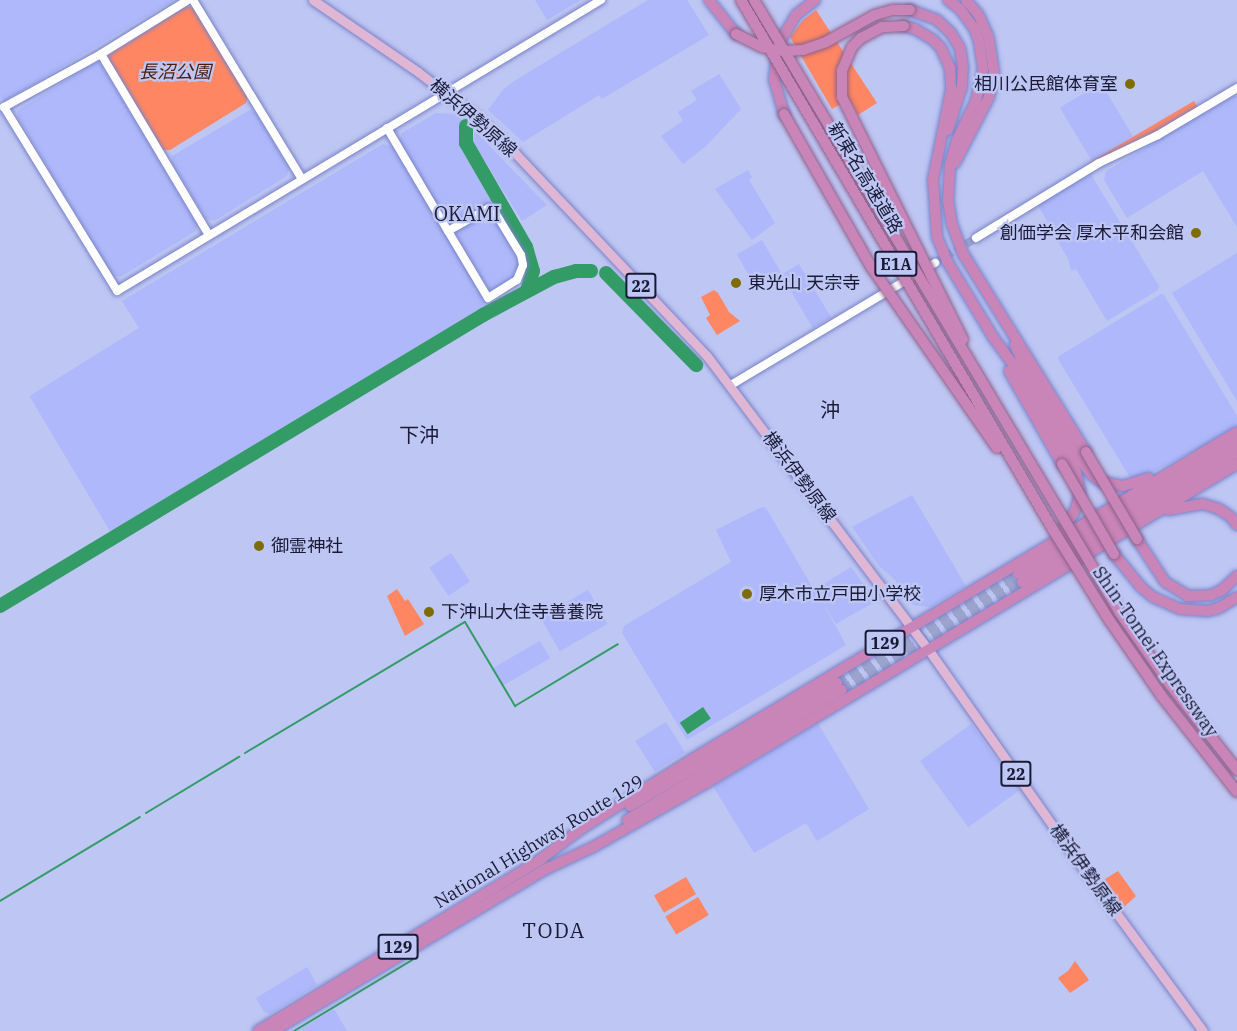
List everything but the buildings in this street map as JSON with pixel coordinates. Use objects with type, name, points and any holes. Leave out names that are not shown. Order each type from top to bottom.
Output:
[{"type":"highway","points":[[709,0],[736,34],[753,44],[782,51],[815,47],[875,15],[893,10],[910,10],[929,15],[944,26],[956,40],[962,57],[963,76],[960,96],[935,164]]},
{"type":"highway","name":"新東名高速道路","points":[[741,0],[1052,528]]},
{"type":"highway","name":"新東名高速道路","points":[[754,0],[1063,520]]},
{"type":"highway","points":[[815,0],[796,15],[778,45],[774,80],[784,114],[872,268],[1052,528]]},
{"type":"highway","points":[[948,0],[968,18],[974,28],[979,41],[983,70],[976,101],[953,152],[949,182],[952,224],[957,240],[1008,328],[1031,360],[1165,582],[1188,596],[1211,595],[1222,590],[1237,576]]},
{"type":"highway","points":[[949,182],[959,155],[988,97],[994,72],[988,36],[978,14],[966,0]]},
{"type":"highway","points":[[1028,557],[1070,520],[1078,502],[1079,483],[1071,461],[947,261],[937,237],[933,195],[935,164],[951,90],[950,68],[941,48],[915,29],[904,26],[882,27],[861,38],[852,47],[842,70],[842,97],[965,344],[1031,458],[1063,520]]},
{"type":"highway","points":[[1008,328],[1023,364],[1077,457],[1093,476],[1110,484],[1137,483],[1201,453]]},
{"type":"highway","points":[[993,337],[1009,371],[1114,554],[1141,587],[1153,597],[1180,609],[1208,611],[1219,608],[1237,597]]},
{"type":"highway","name":"129","points":[[541,866],[584,827],[911,627],[1237,432]]},
{"type":"highway","points":[[1237,443],[1020,578],[1237,453]]},
{"type":"highway","name":"129","points":[[541,866],[595,846],[708,782],[1237,464]]},
{"type":"highway","points":[[1133,525],[1174,508],[1203,504],[1219,509],[1231,517],[1237,525]]},
{"type":"highway","name":"Shin-Tomei Expressway","points":[[1063,520],[1145,650],[1237,770]]},
{"type":"highway","name":"Shin-Tomei Expressway","points":[[1052,528],[1135,658],[1237,792]]},
{"type":"highway","name":"National Highway Route 129","points":[[258,1031],[541,866],[840,687]]},
{"type":"highway","name":"National Highway Route 129","points":[[273,1031],[541,866]]},
{"type":"main road","name":"横浜伊勢原線","points":[[313,0],[448,94],[515,153],[700,348],[731,385],[928,649],[1059,835],[1203,1031]]},
{"type":"street","points":[[188,0],[100,54],[4,107],[117,291],[601,0]]},
{"type":"street","points":[[193,0],[302,179]]},
{"type":"street","points":[[100,54],[209,235]]},
{"type":"street","points":[[976,238],[1099,163],[1158,135],[1237,88]]},
{"type":"street","points":[[387,128],[448,231],[488,298],[513,284],[521,274],[521,255],[493,209],[489,207],[448,231]]},
{"type":"street","points":[[731,385],[935,263]]},
{"type":"shaded area","points":[[0,0],[174,0],[5,101],[0,97]]},
{"type":"shaded area","points":[[535,0],[581,0],[547,20]]},
{"type":"shaded area","points":[[648,0],[687,0],[709,35],[602,99],[599,95],[523,142],[488,110],[502,91],[514,81]]},
{"type":"shaded area","points":[[94,63],[101,64],[197,224],[196,231],[120,277],[112,275],[17,116],[18,110]]},
{"type":"shaded area","points":[[719,74],[741,109],[706,146],[683,164],[661,136],[683,121],[678,112],[697,100],[691,91]]},
{"type":"shaded area","points":[[1101,83],[1133,136],[1092,161],[1060,108]]},
{"type":"shaded area","points":[[1237,94],[1237,227],[1203,171],[1127,218],[1104,180],[1106,171]]},
{"type":"shaded area","points":[[250,110],[256,113],[289,168],[287,176],[214,221],[206,219],[172,163],[172,156]]},
{"type":"shaded area","points":[[436,113],[455,114],[470,127],[470,141],[533,249],[523,252],[493,201],[453,225],[447,223],[399,142],[402,133]]},
{"type":"shaded area","points":[[475,131],[547,205],[522,221],[473,142]]},
{"type":"shaded area","points":[[383,144],[393,147],[486,302],[491,302],[498,314],[117,543],[30,397],[31,395],[139,328],[122,301]]},
{"type":"shaded area","points":[[748,170],[752,177],[749,180],[775,223],[752,240],[715,189]]},
{"type":"shaded area","points":[[1090,173],[1159,286],[1158,290],[1107,321],[1076,269],[1071,271],[1069,261],[1038,205]]},
{"type":"shaded area","points":[[487,211],[493,213],[517,252],[520,262],[514,279],[495,291],[488,289],[455,235],[457,229]]},
{"type":"shaded area","points":[[762,240],[781,273],[756,287],[737,254]]},
{"type":"shaded area","points":[[1237,253],[1237,401],[1172,293]]},
{"type":"shaded area","points":[[799,264],[831,317],[813,328],[781,275]]},
{"type":"shaded area","points":[[1161,294],[1164,295],[1237,416],[1237,429],[1143,477],[1131,479],[1058,359],[1059,356]]},
{"type":"shaded area","points":[[912,495],[966,586],[930,607],[913,605],[895,580],[879,566],[852,527]]},
{"type":"shaded area","name":"厚木市立戸田小学校","points":[[762,507],[766,508],[814,590],[851,567],[876,601],[836,624],[824,605],[846,645],[687,740],[622,633],[624,626],[731,562],[716,530]]},
{"type":"shaded area","points":[[451,553],[470,581],[448,596],[429,568]]},
{"type":"shaded area","points":[[588,590],[608,624],[560,651],[540,618]]},
{"type":"shaded area","points":[[540,641],[550,658],[503,685],[493,668]]},
{"type":"shaded area","points":[[703,707],[711,719],[688,734],[680,723]]},
{"type":"shaded area","points":[[666,722],[685,753],[655,772],[635,741]]},
{"type":"shaded area","points":[[816,724],[819,725],[869,809],[817,841],[806,823],[754,853],[714,788],[715,785]]},
{"type":"shaded area","points":[[971,724],[1019,790],[968,827],[920,761]]},
{"type":"shaded area","points":[[307,967],[317,985],[270,1014],[264,1012],[256,998]]},
{"type":"shaded area","points":[[334,1009],[347,1031],[297,1031]]},
{"type":"green space","name":"長沼公園","points":[[187,6],[194,8],[248,96],[246,103],[170,150],[163,150],[108,58],[111,53]]},
{"type":"green space","points":[[816,10],[877,103],[858,115],[849,99],[832,109],[790,37],[803,20]]},
{"type":"green space","points":[[1194,101],[1198,107],[1151,136],[1118,149],[1092,164],[1090,162]]},
{"type":"green space","points":[[714,290],[729,312],[740,321],[717,335],[706,318],[710,315],[701,297]]},
{"type":"green space","points":[[397,589],[405,601],[408,599],[424,624],[405,636],[387,596]]},
{"type":"green space","points":[[1118,871],[1136,896],[1123,908],[1102,881]]},
{"type":"green space","points":[[686,877],[696,894],[664,913],[654,895]]},
{"type":"green space","points":[[698,897],[709,915],[676,935],[665,917]]},
{"type":"green space","points":[[1075,961],[1089,980],[1070,993],[1058,978],[1068,971]]},
{"type":"waterway","points":[[466,126],[466,143],[526,247],[533,271],[527,291]]},
{"type":"waterway","points":[[0,606],[483,315],[554,277],[576,271],[591,271]]},
{"type":"waterway","points":[[606,273],[696,365]]},
{"type":"waterway","points":[[245,753],[465,622],[515,706],[618,644]]},
{"type":"waterway","points":[[146,813],[239,757]]},
{"type":"waterway","points":[[0,901],[140,817]]},
{"type":"waterway","points":[[294,1031],[412,960]]},
{"type":"tunnel","points":[[935,263],[976,238]]},
{"type":"tunnel","points":[[837,683],[1018,574]]},
{"type":"tunnel","points":[[842,690],[1022,582]]},
{"type":"place","name":"相川公民館体育室","points":[[1130,84]]},
{"type":"place","name":"創価学会 厚木平和会館","points":[[1196,233]]},
{"type":"place","name":"東光山 天宗寺","points":[[736,283]]},
{"type":"place","name":"御霊神社","points":[[259,546]]},
{"type":"place","name":"厚木市立戸田小学校","points":[[747,594]]},
{"type":"place","name":"下沖山大住寺善養院","points":[[429,612]]},
{"type":"district","name":"OKAMI","points":[[467,213]]},
{"type":"district","name":"沖","points":[[830,409]]},
{"type":"district","name":"下沖","points":[[419,434]]},
{"type":"district","name":"TODA","points":[[554,930]]}]
